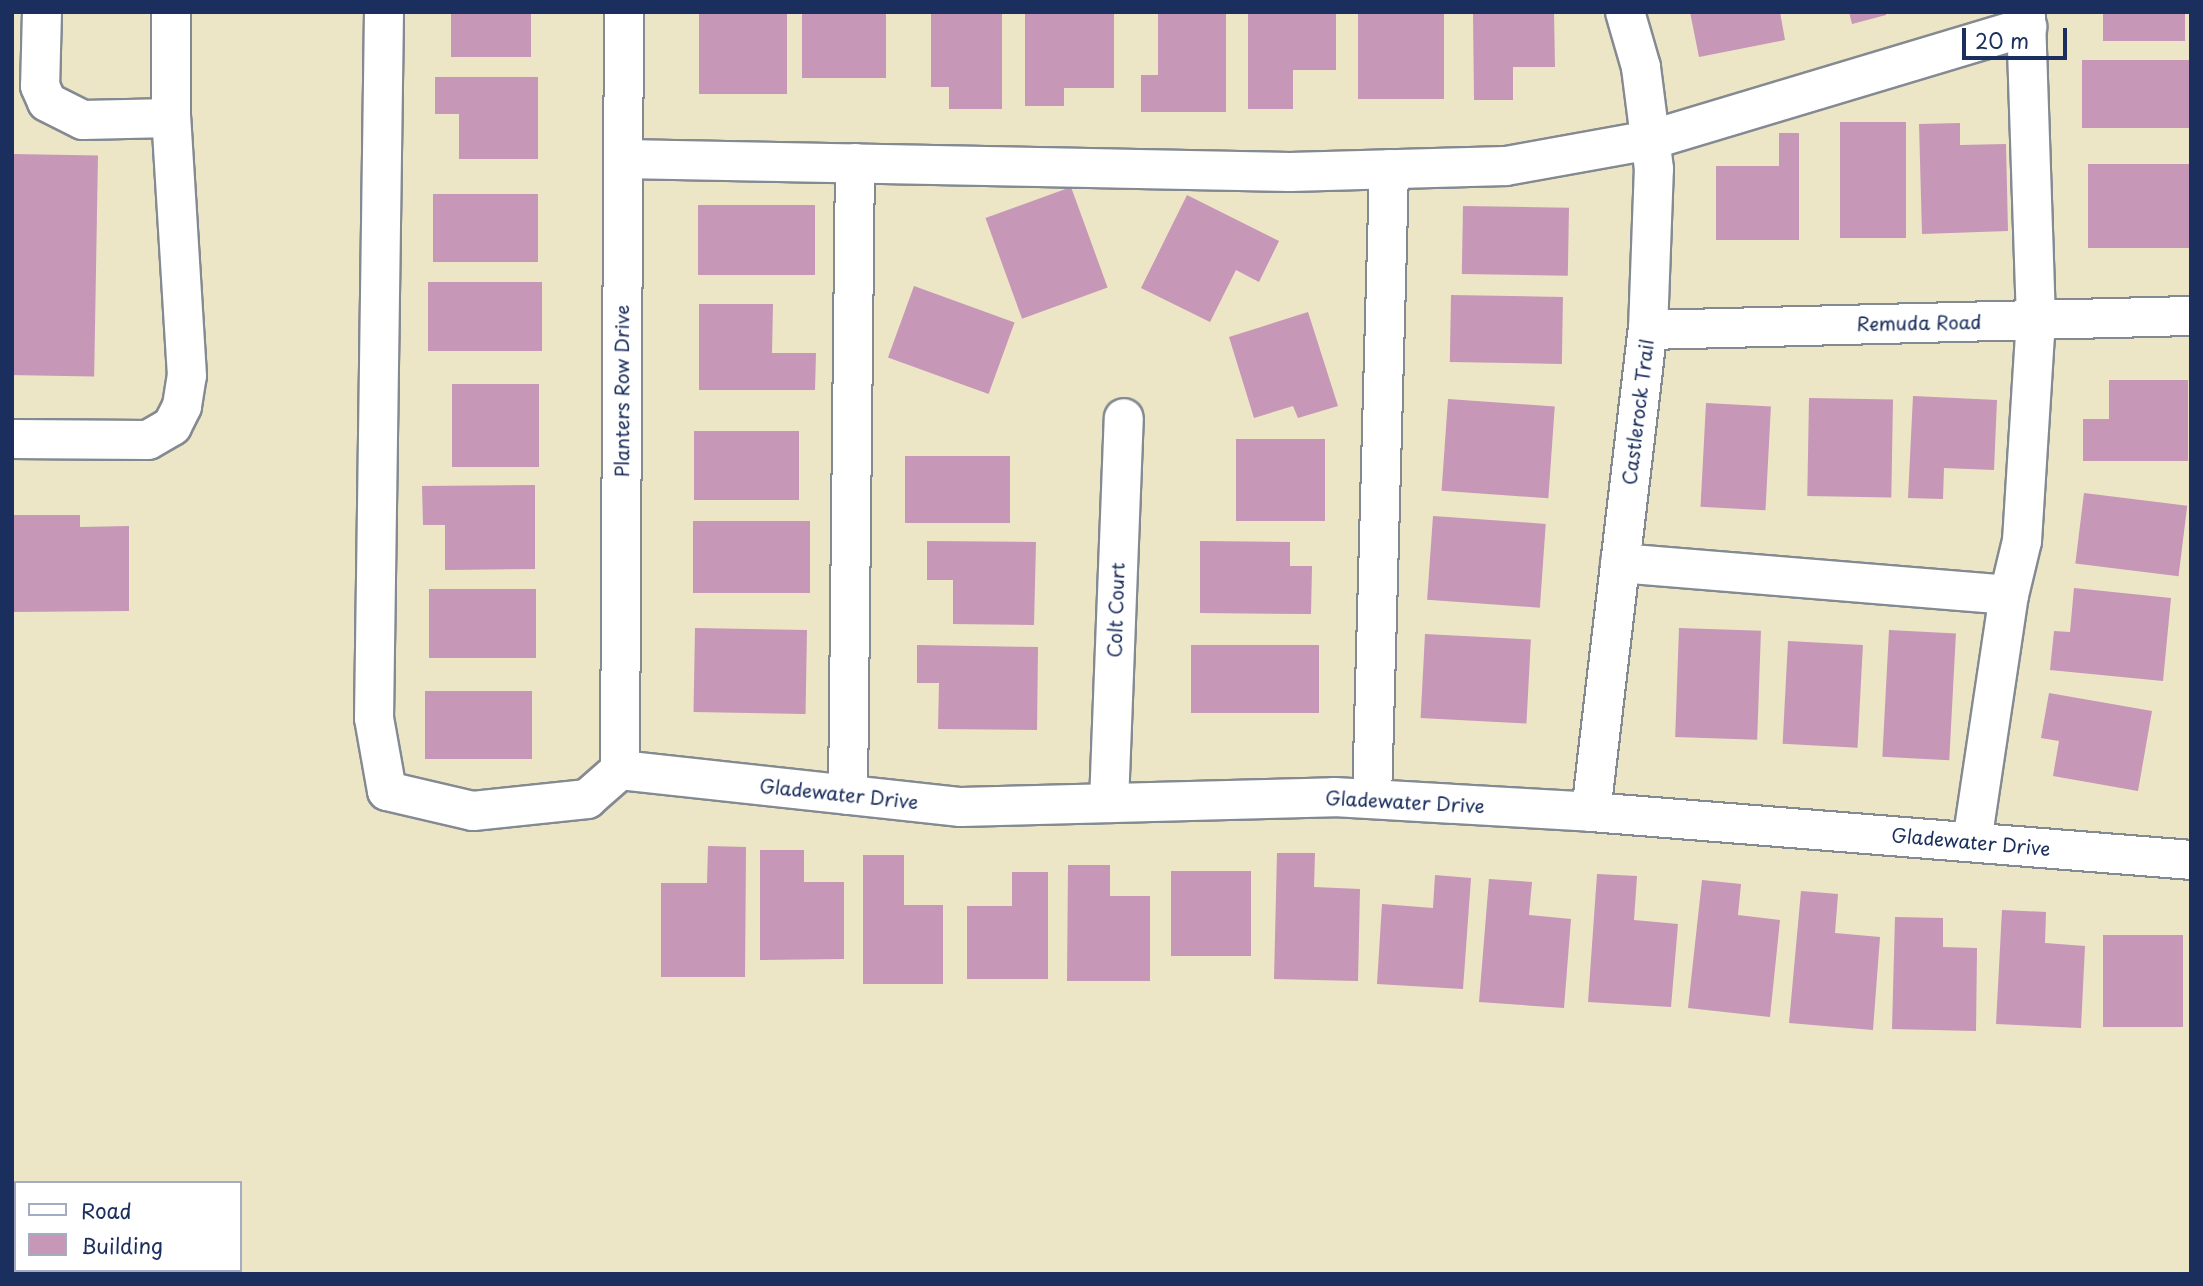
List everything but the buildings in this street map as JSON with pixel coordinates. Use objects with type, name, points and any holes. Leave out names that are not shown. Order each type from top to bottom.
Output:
[{"type":"street","points":[[42,12],[40,86],[47,102],[83,120],[171,118]]},
{"type":"street","points":[[12,439],[148,440],[172,426],[182,405],[187,376],[171,118],[171,12]]},
{"type":"street","points":[[384,12],[374,718],[387,792],[473,811],[587,799],[620,771]]},
{"type":"street","name":"Planters Row Drive","points":[[620,771],[624,12]]},
{"type":"street","name":"Castlerock Trail","points":[[1591,812],[1648,330],[1654,169],[1641,67],[1625,12]]},
{"type":"street","points":[[623,159],[1290,172],[1506,166],[1650,140],[2026,20],[2036,320],[2022,541],[2009,595],[1972,842]]},
{"type":"street","points":[[848,795],[855,163]]},
{"type":"street","points":[[1372,799],[1389,169]]},
{"type":"street","name":"Remuda Road","points":[[1648,330],[2191,316]]},
{"type":"street","name":"Colt Court","points":[[1109,803],[1124,418]]},
{"type":"street","points":[[1620,563],[2009,595]]},
{"type":"street","name":"Gladewater Drive","points":[[620,771],[961,807],[1334,797],[1591,812],[2191,860]]}]
